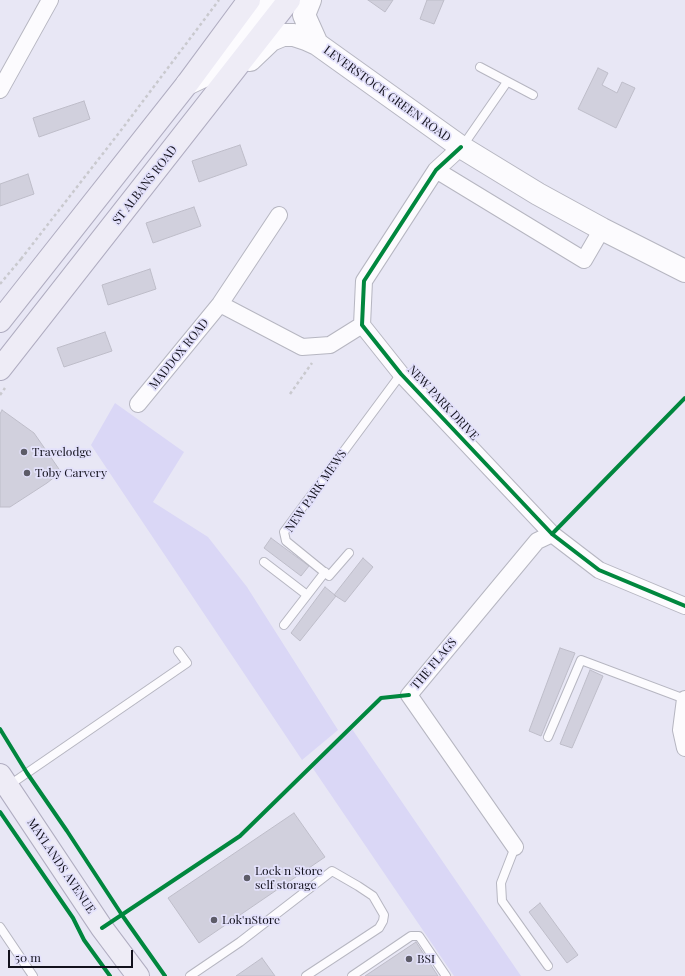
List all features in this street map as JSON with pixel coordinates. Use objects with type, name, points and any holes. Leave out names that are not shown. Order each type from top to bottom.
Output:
[{"type":"main road","points":[[0,321],[187,84],[249,0]]},
{"type":"main road","name":"ST ALBANS ROAD","points":[[0,369],[218,92],[298,4]]},
{"type":"main road","name":"MAYLANDS AVENUE","points":[[4,780],[102,928],[138,976]]},
{"type":"street","points":[[0,90],[50,0]]},
{"type":"street","points":[[187,84],[208,74],[254,13],[266,0]]},
{"type":"street","name":"LEVERSTOCK GREEN ROAD","points":[[298,4],[317,44]]},
{"type":"street","name":"LEVERSTOCK GREEN ROAD","points":[[218,92],[271,40],[283,35],[294,35],[317,44],[462,147],[538,194],[602,230],[685,271]]},
{"type":"street","points":[[220,304],[302,348],[330,345],[362,325],[364,281],[436,170],[462,147]]},
{"type":"street","points":[[436,170],[584,260],[602,230]]},
{"type":"street","name":"MADDOX ROAD","points":[[138,404],[220,304],[279,216]]},
{"type":"street","name":"NEW PARK DRIVE","points":[[362,325],[401,374],[552,534],[599,570],[685,606]]},
{"type":"street","name":"THE FLAGS","points":[[515,847],[410,694],[536,540],[552,534]]},
{"type":"street","points":[[685,699],[681,730],[685,748]]},
{"type":"lane","points":[[480,67],[533,95]]},
{"type":"lane","points":[[462,147],[507,82]]},
{"type":"lane","name":"NEW PARK MEWS","points":[[325,572],[286,541],[284,532],[401,374]]},
{"type":"lane","points":[[284,625],[325,572],[329,576],[349,553]]},
{"type":"lane","points":[[264,562],[307,595]]},
{"type":"lane","points":[[4,780],[187,663],[178,650]]},
{"type":"lane","points":[[548,737],[581,660],[685,699]]},
{"type":"lane","points":[[515,847],[502,883],[502,901],[548,966]]},
{"type":"lane","points":[[190,976],[240,942],[332,871],[373,896],[384,915],[383,921],[380,928],[306,976]]},
{"type":"lane","points":[[0,927],[33,976]]},
{"type":"lane","points":[[352,976],[411,936],[419,936],[446,976]]},
{"type":"path","points":[[20,259],[122,129],[219,0]]},
{"type":"path","points":[[290,394],[324,346]]},
{"type":"shaded area","points":[[115,403],[184,452],[153,502],[208,537],[247,587],[338,730],[302,760],[91,445]]},
{"type":"shaded area","points":[[352,729],[521,976],[454,976],[312,767]]},
{"type":"building","points":[[368,0],[393,0],[385,12]]},
{"type":"building","points":[[427,0],[444,0],[434,24],[420,19]]},
{"type":"building","points":[[598,68],[608,73],[602,85],[617,93],[622,82],[635,88],[616,128],[578,109]]},
{"type":"building","points":[[84,101],[90,119],[39,137],[33,118]]},
{"type":"building","points":[[240,145],[247,165],[199,182],[192,161]]},
{"type":"building","points":[[28,174],[34,194],[0,206],[0,184]]},
{"type":"building","points":[[194,207],[201,226],[153,243],[146,223]]},
{"type":"building","points":[[150,269],[156,289],[108,305],[102,285]]},
{"type":"building","points":[[105,332],[112,351],[64,367],[57,348]]},
{"type":"building","name":"Travelodge","points":[[2,410],[34,433],[61,472],[10,507],[0,507],[0,414]]},
{"type":"building","points":[[271,538],[309,566],[301,576],[264,548]]},
{"type":"building","points":[[363,558],[373,567],[345,602],[334,595]]},
{"type":"building","points":[[325,587],[336,596],[300,641],[291,633]]},
{"type":"building","points":[[560,648],[575,653],[541,736],[529,731]]},
{"type":"building","points":[[590,670],[603,676],[572,748],[560,744]]},
{"type":"building","name":"Lock n Store self storage","points":[[294,813],[325,857],[199,943],[168,898]]},
{"type":"building","points":[[540,903],[578,955],[567,963],[529,912]]},
{"type":"building","name":"BSI","points":[[416,942],[438,976],[365,976]]},
{"type":"building","points":[[262,958],[275,976],[236,976]]},
{"type":"cycle path","points":[[461,147],[436,170],[364,281],[362,325],[401,374],[552,534],[599,570],[685,606]]},
{"type":"cycle path","points":[[552,534],[685,398]]},
{"type":"cycle path","points":[[102,928],[240,836],[381,698],[409,695]]},
{"type":"cycle path","points":[[0,729],[27,773],[122,915],[165,976]]},
{"type":"cycle path","points":[[0,812],[73,918],[84,940],[110,976]]},
{"type":"place","name":"Travelodge","points":[[24,452]]},
{"type":"place","name":"Toby Carvery","points":[[27,473]]},
{"type":"place","name":"Lock n Store self storage","points":[[247,878]]},
{"type":"place","name":"Lok'nStore","points":[[214,920]]},
{"type":"place","name":"BSI","points":[[409,959]]}]
